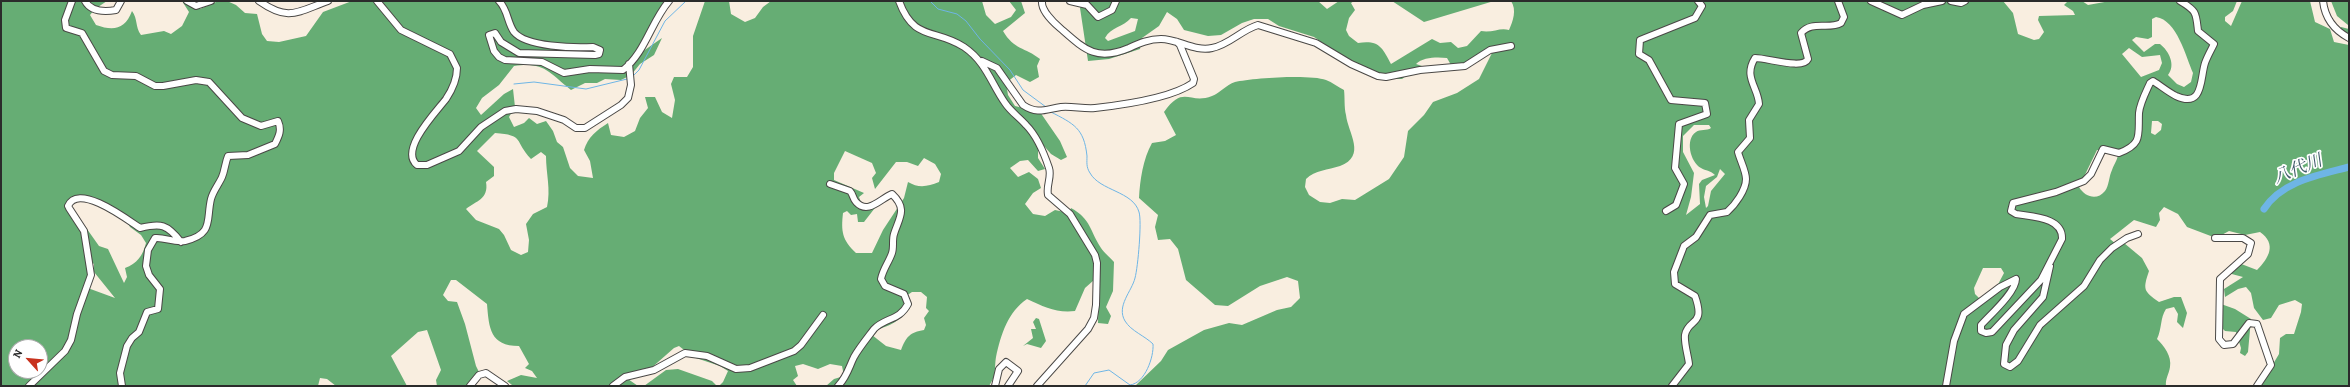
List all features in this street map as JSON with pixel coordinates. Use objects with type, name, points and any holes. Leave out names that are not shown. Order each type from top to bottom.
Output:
[{"type":"street","points":[[72,1],[65,20],[66,28],[82,33],[104,71],[112,75],[136,76],[155,86],[170,86],[196,80],[208,82],[220,91],[242,118],[261,126],[278,121],[280,133],[275,144],[248,155],[228,156],[222,177],[211,198],[209,224],[197,236],[181,242],[155,238],[148,250],[146,266],[149,275],[160,289],[159,306],[158,309],[147,312],[139,332],[132,338],[127,346],[120,373],[122,386]]},
{"type":"street","points":[[85,1],[89,7],[95,10],[116,10],[121,1]]},
{"type":"street","points":[[186,1],[196,6],[211,1]]},
{"type":"street","points":[[259,1],[276,12],[287,15],[328,1]]},
{"type":"street","points":[[377,1],[401,30],[450,54],[457,68],[451,89],[425,125],[414,145],[412,159],[417,165],[427,165],[459,151],[481,127],[505,111],[516,109],[537,111],[564,120],[576,128],[585,128],[621,105],[628,98],[631,85],[629,64]]},
{"type":"street","points":[[499,1],[507,12],[516,34],[551,46],[593,47],[601,52],[595,55],[519,53],[501,42],[495,33],[489,35],[494,50],[499,57],[505,60],[542,62],[564,73],[590,69],[621,71],[638,53],[655,19],[669,1]]},
{"type":"street","points":[[899,1],[904,15],[918,29],[949,39],[964,47],[980,60],[997,68],[1023,105],[1029,109],[1046,112],[1062,107],[1094,108],[1159,96],[1193,83],[1194,79],[1180,45],[1175,41]]},
{"type":"street","points":[[1042,1],[1044,10],[1057,25],[1081,45],[1096,54],[1114,54],[1153,39],[1175,41],[1198,48],[1212,48],[1258,25],[1316,43],[1351,64],[1378,76],[1386,77],[1420,70],[1465,66],[1490,50],[1511,46]]},
{"type":"street","points":[[1070,1],[1087,5],[1098,17],[1112,10],[1116,1]]},
{"type":"street","points":[[1666,211],[1676,205],[1684,184],[1675,168],[1679,124],[1707,114],[1705,103],[1671,100],[1649,60],[1639,54],[1640,40],[1695,18],[1702,6],[1698,1]]},
{"type":"street","points":[[1672,386],[1689,364],[1685,336],[1699,315],[1695,296],[1675,284],[1674,272],[1684,246],[1696,237],[1706,219],[1712,214],[1725,212],[1730,209],[1745,183],[1746,175],[1738,152],[1750,138],[1749,120],[1759,104],[1758,94],[1750,81],[1753,61],[1755,58],[1764,58],[1802,65],[1807,62],[1808,59],[1801,33],[1805,29],[1812,26],[1842,23],[1844,17],[1838,1]]},
{"type":"street","points":[[1871,1],[1902,15],[1922,5],[1942,1]]},
{"type":"street","points":[[1951,1],[1961,3],[1965,1]]},
{"type":"street","points":[[1946,386],[1956,334],[1964,314],[2000,287],[2016,279],[2009,294],[1981,325],[1982,330],[1986,333],[1992,332],[2026,298],[2040,280],[2062,239],[2061,229],[2049,220],[2011,211],[2013,203],[2077,185],[2091,174],[2103,149],[2119,153],[2134,145],[2139,137],[2139,112],[2150,83],[2153,81],[2177,97],[2184,99],[2193,98],[2196,96],[2201,86],[2205,64],[2214,44],[2198,31],[2196,12],[2180,1]]},
{"type":"street","points":[[2324,1],[2327,16],[2332,25],[2349,38]]},
{"type":"street","points":[[980,60],[1006,105],[1032,132],[1050,170],[1048,194],[1070,214],[1095,255],[1097,263],[1094,318],[1088,329],[1037,386]]},
{"type":"street","points":[[830,184],[850,191],[856,203],[865,207],[870,208],[892,194],[896,198],[901,206],[901,218],[893,235],[892,252],[881,279],[885,286],[904,294],[908,304],[904,312],[898,317],[874,329],[855,355],[844,380],[838,386]]},
{"type":"street","points":[[29,386],[65,351],[71,340],[83,296],[91,275],[84,231],[68,206],[71,200],[78,198],[102,205],[117,212],[140,228],[157,224],[164,226],[181,242]]},
{"type":"street","points":[[2050,263],[2043,297],[2021,321],[2006,345],[2004,364],[2010,367],[2015,365],[2040,326],[2084,286],[2100,260],[2112,248],[2126,238],[2138,234]]},
{"type":"street","points":[[2215,238],[2243,238],[2251,243],[2248,254],[2220,279],[2219,340],[2224,345],[2233,344],[2249,323],[2257,324],[2271,365],[2257,386]]},
{"type":"street","points":[[613,386],[625,377],[654,370],[685,353],[707,356],[736,370],[750,368],[797,348],[823,315]]},
{"type":"street","points":[[995,386],[999,369],[1006,362],[1016,368],[1018,372],[1008,386]]},
{"type":"street","points":[[470,386],[479,375],[486,373],[505,386]]},
{"type":"green space","points":[[1,1],[107,1],[95,9],[90,15],[96,25],[108,28],[118,27],[126,22],[132,11],[141,35],[164,31],[171,34],[182,26],[189,12],[182,1],[195,1],[200,9],[216,2],[227,1],[236,5],[245,13],[257,14],[262,34],[267,41],[279,42],[306,36],[323,12],[352,1],[665,1],[645,35],[639,54],[662,38],[654,55],[640,64],[631,75],[621,80],[605,79],[597,83],[585,83],[571,90],[551,73],[540,67],[524,65],[514,66],[499,85],[482,98],[476,108],[481,115],[504,94],[513,89],[515,107],[509,117],[514,127],[524,123],[529,118],[537,124],[546,121],[553,131],[557,142],[563,147],[570,168],[578,176],[593,178],[590,161],[584,150],[590,138],[600,128],[608,123],[611,135],[624,137],[635,131],[640,118],[648,108],[645,97],[655,97],[662,112],[672,118],[675,100],[671,84],[674,77],[687,77],[693,67],[693,36],[705,1],[729,1],[731,14],[745,22],[755,18],[763,7],[771,1],[982,1],[986,15],[995,24],[1011,17],[1016,10],[1009,1],[1021,1],[1025,13],[1003,31],[1011,42],[1040,59],[1037,66],[1039,77],[1030,82],[1016,75],[1006,83],[1008,95],[1015,106],[1040,112],[1060,141],[1067,157],[1061,160],[1051,154],[1038,139],[1038,158],[1045,169],[1038,171],[1028,160],[1020,161],[1010,168],[1018,177],[1029,172],[1038,179],[1041,188],[1033,193],[1025,204],[1033,214],[1045,216],[1055,210],[1069,213],[1071,208],[1078,212],[1083,216],[1101,248],[1114,262],[1113,291],[1106,307],[1111,316],[1108,324],[1098,323],[1099,269],[1094,280],[1085,288],[1075,311],[1056,310],[1027,299],[1020,304],[1006,324],[998,348],[994,375],[989,386],[826,386],[834,379],[844,376],[842,366],[830,364],[818,369],[803,364],[795,366],[798,376],[793,380],[797,386],[719,386],[723,382],[728,371],[720,366],[693,357],[679,346],[674,348],[649,370],[628,379],[638,386],[512,385],[507,381],[521,375],[537,378],[532,371],[525,368],[529,364],[519,346],[502,343],[493,334],[490,328],[487,304],[456,280],[451,280],[443,295],[448,301],[457,302],[465,324],[476,366],[481,376],[467,386],[437,386],[436,380],[441,370],[427,330],[418,332],[391,356],[407,386],[336,386],[327,379],[320,378],[318,386],[1,386]],"holes":[[[495,133],[515,137],[531,159],[541,152],[546,156],[548,188],[547,207],[533,214],[526,224],[529,240],[528,252],[521,255],[511,250],[504,235],[499,229],[476,220],[466,209],[484,196],[486,192],[486,182],[494,176],[494,167],[477,151]],[[845,151],[872,163],[876,173],[872,178],[875,189],[896,162],[907,162],[918,166],[924,158],[935,164],[941,174],[939,182],[930,185],[919,186],[908,182],[904,198],[883,230],[872,253],[856,253],[845,239],[842,225],[843,213],[847,211],[851,215],[857,214],[858,222],[864,222],[878,204],[878,200],[862,205],[859,197],[864,193],[834,180],[834,173]],[[81,197],[124,216],[130,227],[141,235],[146,243],[139,258],[133,264],[125,268],[127,277],[124,283],[108,249],[99,246],[70,205]],[[90,261],[94,264],[94,272],[115,298],[85,287]],[[912,292],[921,292],[927,297],[926,308],[929,311],[924,318],[926,325],[924,330],[915,332],[909,336],[901,350],[886,346],[872,335],[874,330],[885,327],[894,322],[903,316],[910,308],[906,296]]]},
{"type":"green space","points":[[1085,1],[1318,1],[1327,9],[1339,1],[1354,1],[1351,3],[1355,10],[1349,18],[1346,30],[1349,36],[1358,43],[1365,42],[1379,46],[1391,64],[1432,39],[1440,43],[1451,42],[1458,48],[1467,46],[1481,31],[1503,29],[1509,30],[1514,12],[1511,1],[2003,1],[2013,13],[2018,34],[2034,40],[2039,39],[2044,32],[2038,20],[2039,16],[2075,15],[2073,11],[2064,5],[2068,1],[2082,1],[2088,5],[2110,1],[2237,1],[2233,11],[2225,17],[2225,21],[2231,26],[2242,1],[2310,1],[2315,22],[2330,29],[2334,42],[2349,45],[2349,386],[2260,386],[2279,354],[2280,338],[2286,334],[2294,334],[2302,304],[2295,300],[2279,305],[2271,318],[2263,320],[2254,308],[2251,293],[2246,287],[2238,289],[2225,297],[2224,289],[2243,277],[2228,273],[2230,265],[2236,262],[2257,270],[2268,256],[2270,246],[2268,241],[2260,232],[2245,235],[2229,231],[2216,238],[2187,227],[2178,214],[2164,207],[2159,213],[2160,220],[2156,227],[2134,220],[2110,239],[2116,244],[2124,243],[2142,258],[2149,271],[2145,286],[2150,295],[2159,302],[2174,297],[2181,297],[2187,313],[2183,328],[2177,322],[2178,314],[2174,307],[2166,309],[2157,339],[2165,348],[2170,359],[2166,386],[1135,386],[1161,361],[1168,350],[1204,330],[1229,323],[1242,325],[1277,310],[1291,307],[1300,298],[1298,281],[1287,277],[1260,286],[1228,306],[1215,305],[1186,280],[1178,249],[1170,239],[1158,240],[1155,227],[1158,215],[1139,198],[1139,191],[1144,163],[1152,143],[1165,141],[1176,135],[1164,112],[1171,104],[1182,97],[1204,98],[1212,96],[1235,82],[1267,78],[1307,77],[1318,78],[1330,82],[1344,90],[1345,112],[1354,144],[1353,156],[1348,162],[1340,166],[1318,172],[1310,176],[1306,179],[1305,187],[1309,195],[1320,202],[1330,203],[1342,199],[1355,200],[1389,179],[1404,157],[1408,131],[1424,115],[1433,102],[1457,93],[1479,79],[1493,51],[1472,62],[1451,65],[1447,58],[1422,60],[1416,64],[1428,68],[1414,70],[1402,79],[1389,79],[1346,59],[1314,37],[1279,26],[1268,19],[1254,19],[1242,23],[1221,35],[1208,36],[1184,30],[1177,19],[1167,12],[1159,26],[1142,38],[1140,49],[1109,59],[1088,61],[1080,8]],"holes":[[[2156,17],[2170,25],[2180,40],[2193,73],[2191,82],[2184,87],[2177,84],[2168,75],[2171,67],[2169,54],[2160,44],[2155,44],[2144,52],[2132,40],[2136,37],[2148,39],[2152,37],[2152,19]],[[1131,18],[1138,19],[1135,31],[1108,41],[1105,38],[1110,32]],[[2129,48],[2142,57],[2160,55],[2162,63],[2159,70],[2141,77],[2122,54]],[[2152,121],[2158,121],[2162,124],[2161,130],[2155,135],[2151,133]],[[1694,125],[1709,125],[1711,128],[1698,131],[1693,135],[1690,150],[1697,165],[1715,175],[1702,180],[1699,184],[1700,204],[1686,215],[1691,197],[1694,173],[1683,152],[1683,136]],[[2097,150],[2114,151],[2118,157],[2105,191],[2095,197],[2084,193],[2079,187]],[[1720,169],[1725,174],[1711,191],[1708,206],[1706,208],[1704,197],[1706,186],[1717,177]],[[1983,268],[2001,268],[2004,273],[1994,292],[1979,298],[1975,294],[1974,288]]]},
{"type":"green space","points":[[1392,1],[1494,1],[1424,22]]},
{"type":"green space","points":[[2331,1],[2349,1],[2349,29],[2348,25],[2337,16]]},
{"type":"green space","points":[[2341,27],[2349,29],[2349,34],[2340,31]]},
{"type":"green space","points":[[2221,304],[2235,309],[2251,319],[2248,352],[2245,356],[2240,353],[2241,348],[2236,332],[2225,331],[2221,327]]},
{"type":"green space","points":[[1036,318],[1039,319],[1046,341],[1041,348],[1027,344],[1023,346],[1033,338],[1031,329],[1036,329],[1033,322]]},
{"type":"green space","points":[[678,369],[712,381],[717,386],[644,386],[666,370]]},
{"type":"waterway","points":[[633,76],[639,70],[665,21],[686,1]]},
{"type":"waterway","points":[[930,1],[938,9],[957,14],[966,21],[980,39],[1010,70],[1023,90],[1046,107]]},
{"type":"waterway","points":[[514,84],[534,82],[586,89],[627,79]]},
{"type":"waterway","points":[[1051,112],[1072,124],[1080,133],[1086,147],[1088,169],[1095,179],[1101,184],[1123,195],[1136,205],[1140,217],[1139,244],[1135,278],[1123,304],[1122,310],[1125,321],[1128,325],[1153,344],[1152,356],[1148,369],[1140,380],[1130,385],[1109,370],[1094,373],[1085,386]]},
{"type":"waterway","name":"八代川","points":[[2264,209],[2272,199],[2281,192],[2302,180],[2349,167]]}]
